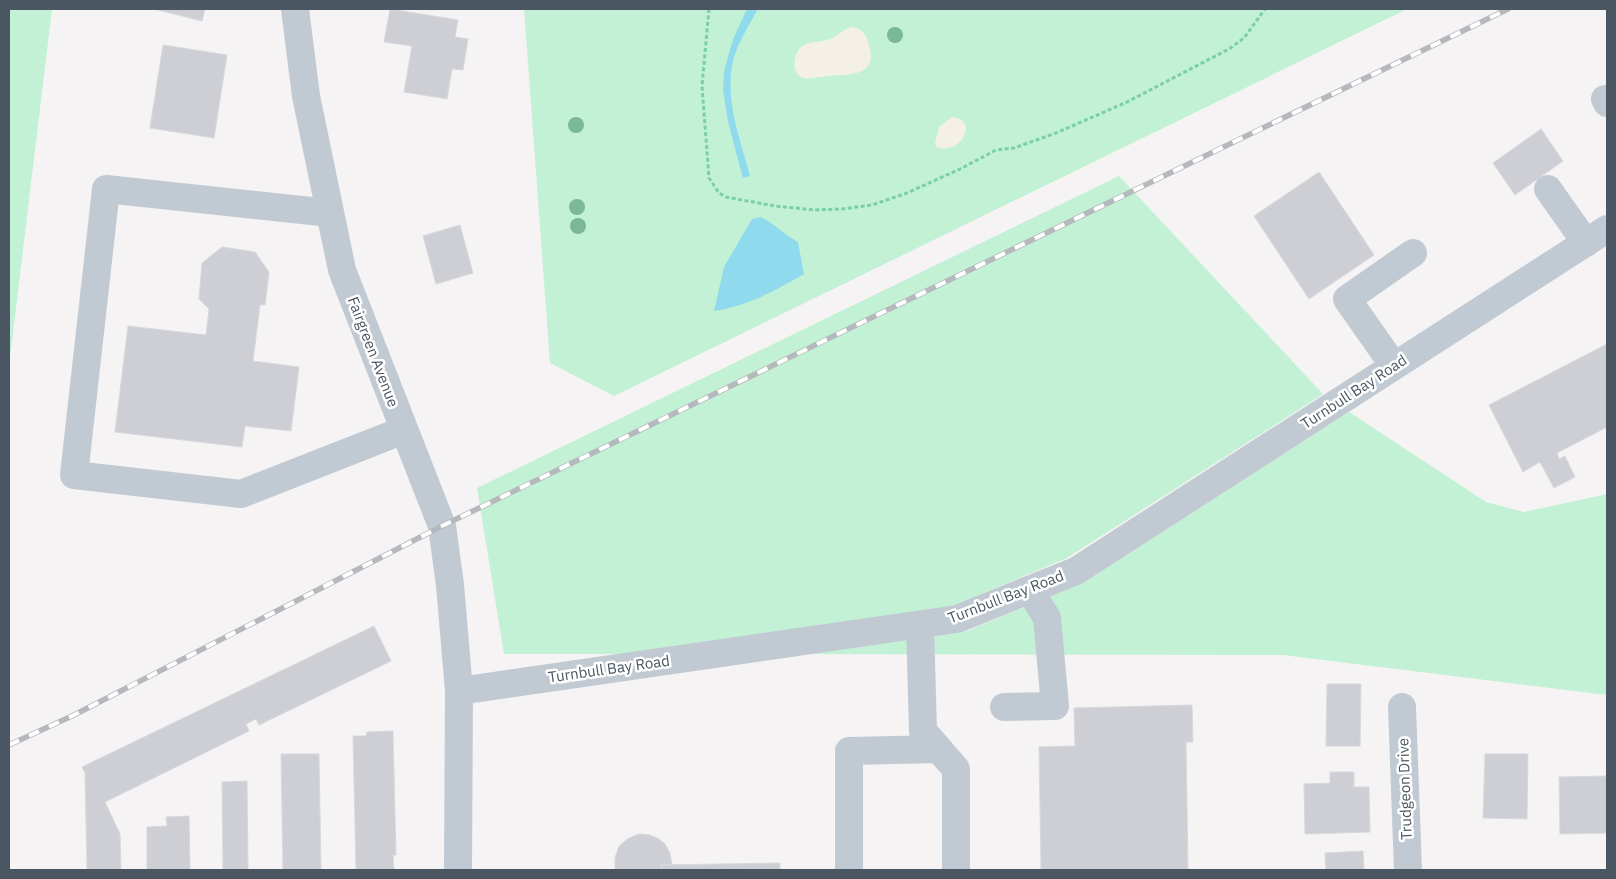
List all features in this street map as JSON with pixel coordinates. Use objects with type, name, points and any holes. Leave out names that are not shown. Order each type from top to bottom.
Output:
[{"type":"street","name":"Fairgreen Avenue","points":[[295,9],[306,96],[342,270],[442,526],[450,585],[459,691]]},
{"type":"street","points":[[330,213],[106,189],[74,475],[241,494],[404,430]]},
{"type":"street","points":[[1548,189],[1597,236]]},
{"type":"street","name":"Turnbull Bay Road","points":[[459,691],[957,619],[1030,590],[1076,570],[1597,236]]},
{"type":"street","points":[[1394,366],[1347,299],[1413,252]]},
{"type":"street","points":[[1004,707],[1055,706],[1048,618],[1030,590]]},
{"type":"street","points":[[920,625],[923,732],[956,768],[956,870]]},
{"type":"street","points":[[458,870],[459,691]]},
{"type":"street","name":"Trudgeon Drive","points":[[1402,707],[1408,870]]},
{"type":"street","points":[[849,870],[849,751],[938,749]]},
{"type":"path","points":[[709,9],[702,86],[709,178],[719,193],[726,197],[774,206],[815,210],[872,205],[906,193],[960,169],[996,150],[1014,148],[1056,133],[1127,102],[1229,49],[1244,38],[1266,9]]},
{"type":"green space","points":[[9,9],[52,9],[9,366]]},
{"type":"green space","points":[[524,9],[1407,9],[614,396],[550,363]]},
{"type":"green space","points":[[1119,176],[1323,394],[1067,558],[952,606],[618,654],[504,654],[477,488]]},
{"type":"green space","points":[[1349,412],[1486,502],[1524,512],[1607,494],[1607,695],[1283,655],[811,654],[964,632],[1083,583]]},
{"type":"sand","points":[[853,27],[863,32],[868,42],[871,55],[870,63],[865,69],[858,73],[810,78],[803,78],[798,75],[795,62],[801,47],[808,43],[830,39]]},
{"type":"sand","points":[[952,117],[960,119],[965,124],[964,136],[960,142],[953,146],[946,148],[937,147],[935,143],[939,127]]},
{"type":"water","points":[[747,9],[758,9],[735,54],[730,84],[737,131],[750,176],[743,178],[728,122],[723,90],[724,72],[729,53]]},
{"type":"water","points":[[760,217],[798,242],[804,274],[760,297],[738,306],[714,311],[724,267],[752,219]]},
{"type":"building","points":[[154,9],[205,9],[202,21]]},
{"type":"building","points":[[390,9],[458,20],[455,37],[468,39],[463,70],[452,69],[447,99],[404,92],[412,46],[384,42]]},
{"type":"building","points":[[163,45],[227,55],[214,138],[150,128]]},
{"type":"building","points":[[1541,129],[1563,161],[1515,195],[1493,163]]},
{"type":"building","points":[[1319,172],[1374,255],[1309,299],[1254,216]]},
{"type":"building","points":[[460,225],[473,273],[436,284],[423,236]]},
{"type":"building","points":[[222,247],[255,252],[269,272],[265,305],[260,305],[253,361],[299,367],[291,431],[245,426],[242,447],[115,432],[128,326],[206,335],[209,309],[199,299],[202,263]]},
{"type":"building","points":[[1607,344],[1607,427],[1557,453],[1559,459],[1565,456],[1575,477],[1554,488],[1540,462],[1523,472],[1489,405]]},
{"type":"building","points":[[374,626],[391,661],[259,725],[256,719],[246,724],[249,731],[105,802],[120,834],[121,870],[87,870],[85,773],[82,767]]},
{"type":"building","points":[[1327,684],[1361,684],[1360,746],[1326,746]]},
{"type":"building","points":[[1192,705],[1193,742],[1186,742],[1188,870],[1041,870],[1039,747],[1075,746],[1074,708]]},
{"type":"building","points":[[393,731],[396,855],[393,855],[394,870],[356,870],[353,736],[366,736],[367,732]]},
{"type":"building","points":[[281,754],[319,754],[321,870],[283,870]]},
{"type":"building","points":[[1485,754],[1528,754],[1527,819],[1483,818]]},
{"type":"building","points":[[1330,772],[1354,772],[1354,787],[1369,787],[1370,832],[1305,834],[1304,784],[1330,783]]},
{"type":"building","points":[[1607,776],[1607,833],[1560,834],[1559,777]]},
{"type":"building","points":[[247,781],[248,870],[223,870],[222,782]]},
{"type":"building","points":[[189,816],[190,870],[147,870],[147,827],[167,826],[166,817]]},
{"type":"building","points":[[639,834],[650,835],[665,844],[670,853],[672,865],[661,865],[661,870],[615,870],[615,858],[619,846],[629,838]]},
{"type":"building","points":[[1363,851],[1364,870],[1326,870],[1325,853]]},
{"type":"building","points":[[780,863],[780,870],[661,870],[661,865]]},
{"type":"railway","points":[[9,745],[74,715],[442,526],[1508,9]]}]
